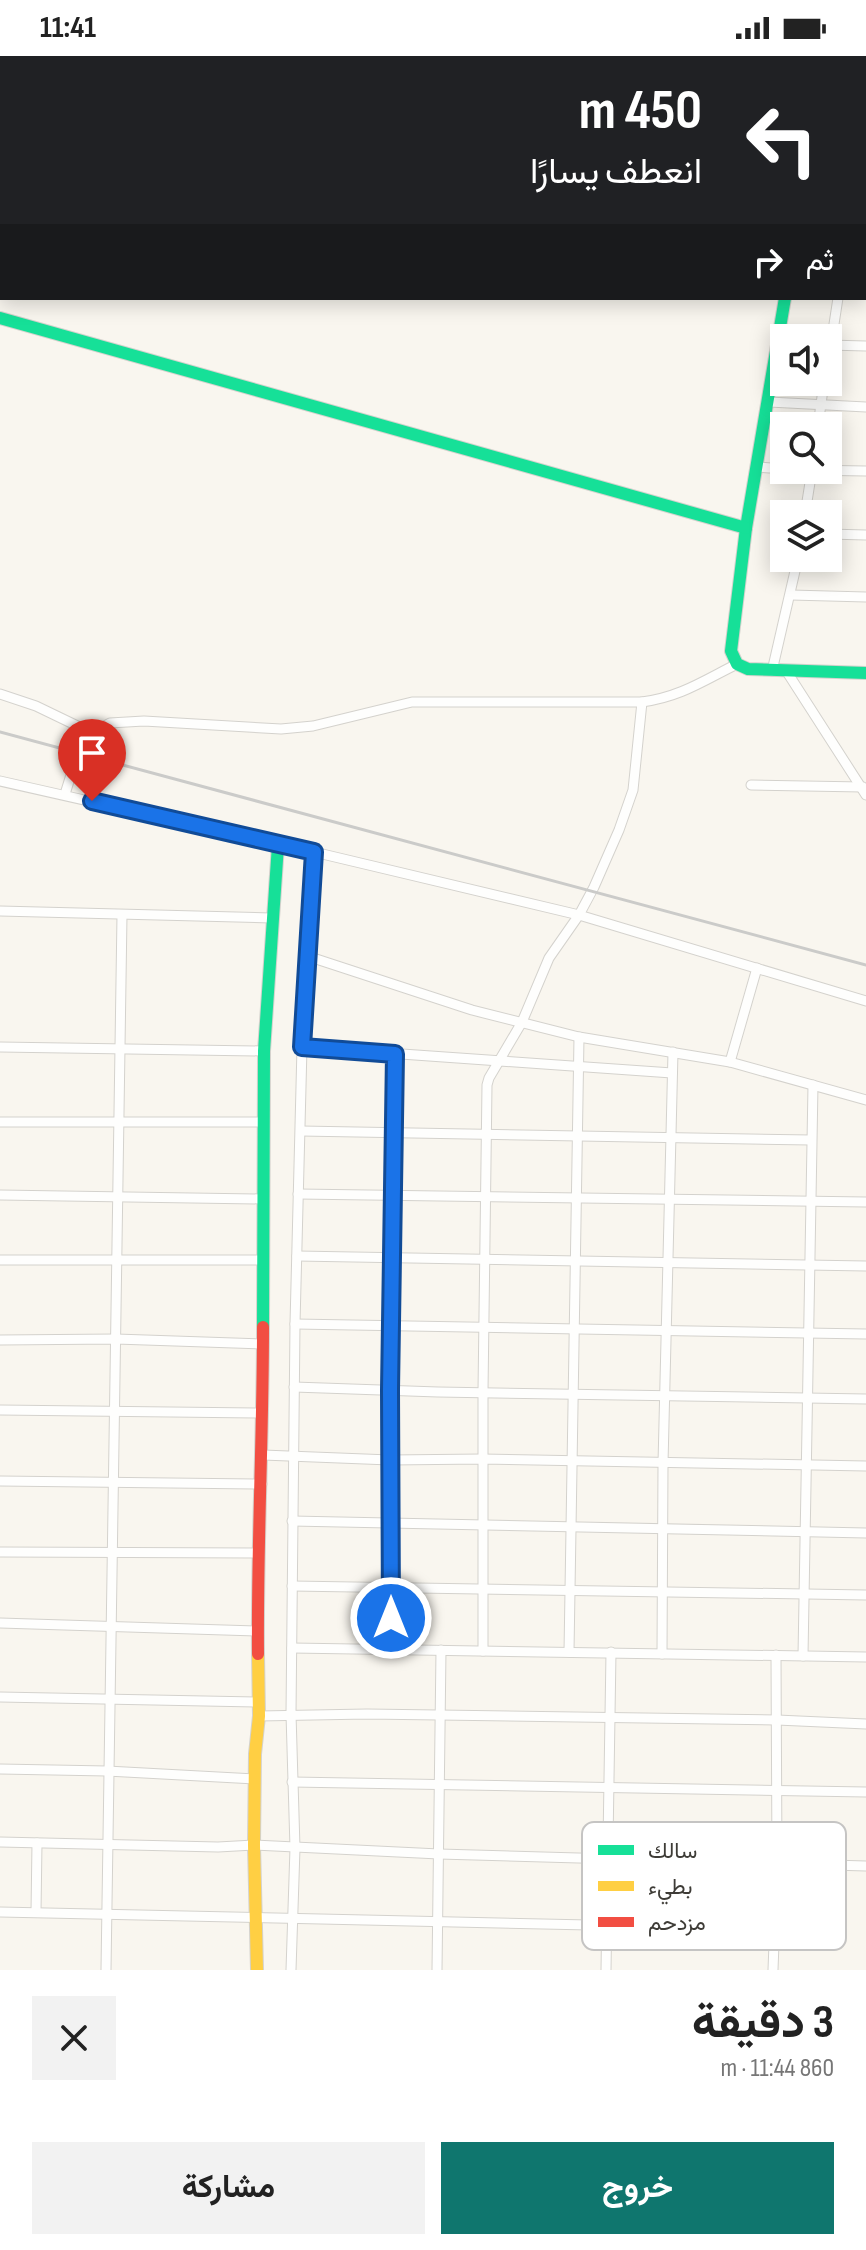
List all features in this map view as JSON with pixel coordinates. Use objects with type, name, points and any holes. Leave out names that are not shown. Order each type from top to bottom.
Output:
[{"type":"street","points":[[783,324],[785,300]]},
{"type":"street","points":[[834,324],[838,300]]},
{"type":"street","points":[[0,318],[746,528]]},
{"type":"street","points":[[842,345],[866,346]]},
{"type":"street","points":[[770,396],[746,528],[731,651],[737,664],[748,669],[866,673]]},
{"type":"street","points":[[819,412],[822,396]]},
{"type":"street","points":[[769,402],[866,407]]},
{"type":"street","points":[[757,467],[770,468]]},
{"type":"street","points":[[842,471],[866,471]]},
{"type":"street","points":[[842,534],[866,535]]},
{"type":"street","points":[[772,671],[795,572]]},
{"type":"street","points":[[791,595],[866,597]]},
{"type":"street","points":[[65,794],[80,746],[92,733],[110,723],[144,721],[281,729],[304,727],[412,702],[642,702],[680,694],[737,664]]},
{"type":"street","points":[[787,672],[864,789]]},
{"type":"street","points":[[0,694],[36,706],[92,733]]},
{"type":"street","points":[[483,1651],[487,1085],[522,1022],[549,958],[594,887],[628,809],[633,790],[642,702]]},
{"type":"street","points":[[0,781],[579,915],[866,1001]]},
{"type":"street","points":[[751,785],[864,789]]},
{"type":"street","points":[[257,1970],[254,1845],[259,1716],[258,1553],[263,1455],[264,1051],[278,845]]},
{"type":"street","points":[[291,1970],[295,1848],[291,1714],[295,1324],[302,1047],[314,852]]},
{"type":"street","points":[[0,911],[271,918]]},
{"type":"street","points":[[106,1970],[122,915]]},
{"type":"street","points":[[307,956],[472,1010],[579,1037],[730,1062],[866,1100]]},
{"type":"street","points":[[730,1062],[757,968]]},
{"type":"street","points":[[569,1652],[579,1037]]},
{"type":"street","points":[[0,1047],[264,1051]]},
{"type":"street","points":[[302,1047],[672,1073]]},
{"type":"street","points":[[662,1654],[664,1394],[673,1052]]},
{"type":"street","points":[[391,1650],[390,1390],[395,1054]]},
{"type":"street","points":[[803,1656],[813,1085]]},
{"type":"street","points":[[0,1122],[263,1122]]},
{"type":"street","points":[[301,1131],[811,1140]]},
{"type":"street","points":[[298,1194],[866,1202]]},
{"type":"street","points":[[0,1195],[263,1199]]},
{"type":"street","points":[[297,1256],[866,1266]]},
{"type":"street","points":[[0,1260],[264,1260]]},
{"type":"street","points":[[295,1324],[866,1334]]},
{"type":"street","points":[[0,1340],[116,1339],[264,1344]]},
{"type":"street","points":[[294,1387],[866,1399]]},
{"type":"street","points":[[0,1410],[263,1413]]},
{"type":"street","points":[[263,1455],[390,1460],[866,1466]]},
{"type":"street","points":[[0,1481],[262,1484]]},
{"type":"street","points":[[292,1521],[866,1533]]},
{"type":"street","points":[[0,1552],[258,1553]]},
{"type":"street","points":[[292,1586],[866,1595]]},
{"type":"street","points":[[0,1623],[257,1631]]},
{"type":"street","points":[[292,1648],[866,1657]]},
{"type":"street","points":[[437,1970],[441,1650]]},
{"type":"street","points":[[609,1822],[611,1652]]},
{"type":"street","points":[[776,1655],[777,1822]]},
{"type":"street","points":[[0,1697],[258,1702]]},
{"type":"street","points":[[259,1716],[777,1720],[866,1724]]},
{"type":"street","points":[[0,1769],[255,1779]]},
{"type":"street","points":[[292,1782],[866,1792]]},
{"type":"street","points":[[0,1842],[254,1845],[582,1858]]},
{"type":"street","points":[[36,1912],[37,1843]]},
{"type":"street","points":[[846,1865],[866,1866]]},
{"type":"street","points":[[0,1912],[582,1925]]},
{"type":"street","points":[[606,1950],[606,1970]]},
{"type":"street","points":[[773,1970],[774,1950]]},
{"type":"railway","points":[[0,732],[866,965]]},
{"type":"traffic: fast","points":[[785,300],[746,528],[731,651],[737,664],[748,669],[866,673]]},
{"type":"traffic: fast","points":[[0,318],[746,528]]},
{"type":"traffic: fast","points":[[263,1327],[264,1051],[278,845]]},
{"type":"traffic: slow","points":[[257,1970],[254,1845],[258,1654]]},
{"type":"traffic: jam","points":[[258,1654],[263,1327]]},
{"type":"route","points":[[92,801],[314,852],[302,1047],[395,1054],[390,1390],[391,1618]]}]
